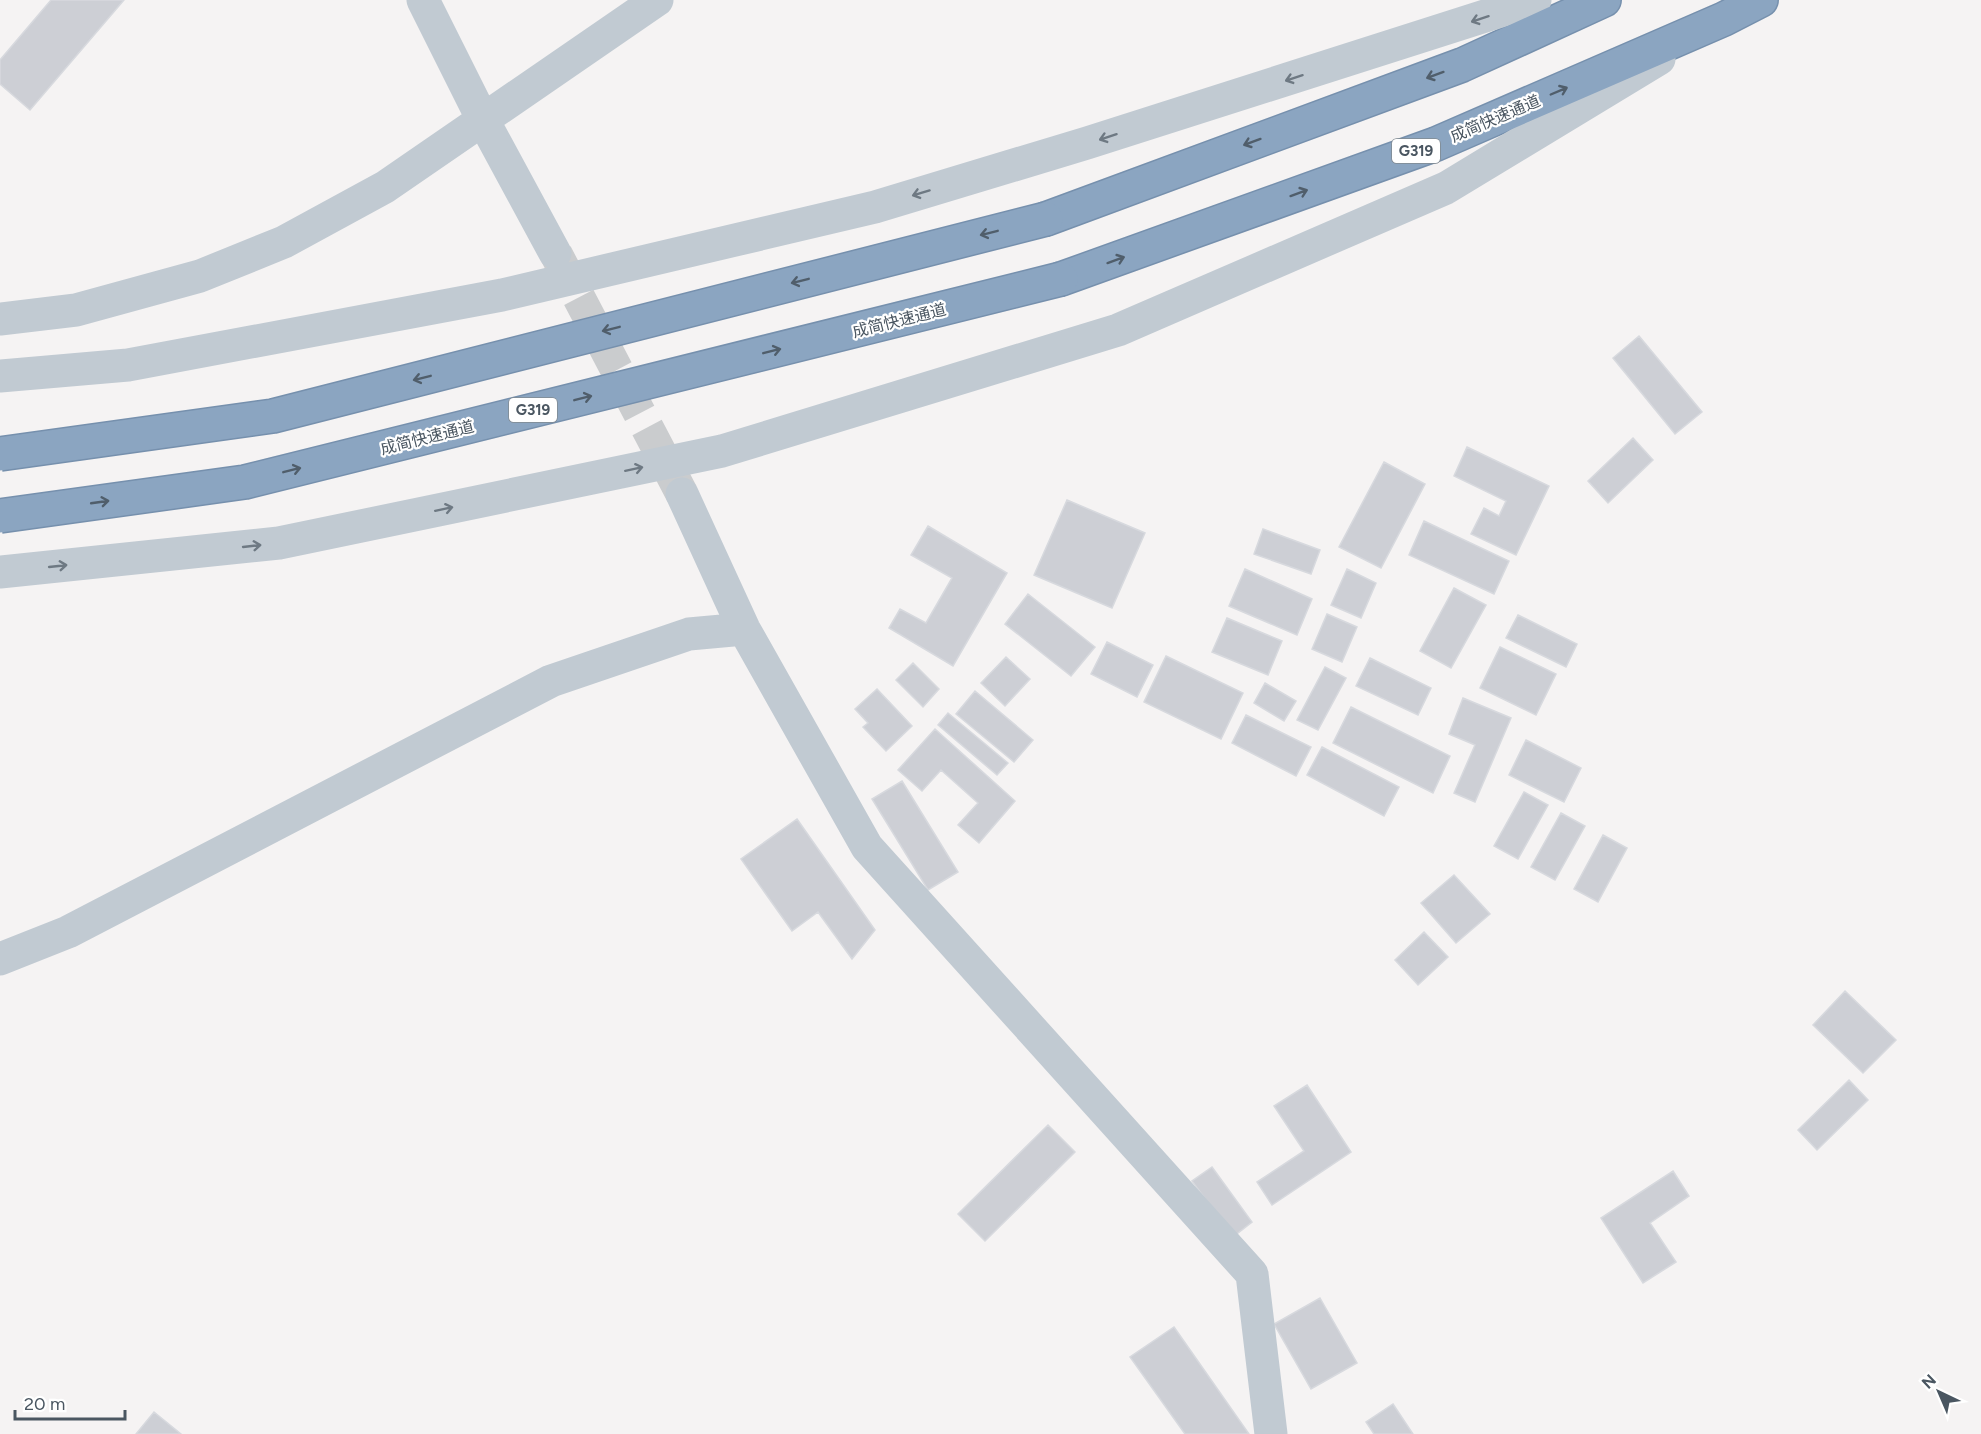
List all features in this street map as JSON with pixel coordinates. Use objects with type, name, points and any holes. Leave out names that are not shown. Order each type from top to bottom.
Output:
[{"type":"highway","points":[[0,454],[273,416],[1046,219],[1462,65],[1604,0]]},
{"type":"highway","name":"成简快速通道","points":[[0,516],[244,482],[1061,279],[1436,144],[1724,19],[1761,0]]},
{"type":"street","points":[[423,0],[483,120],[555,253]]},
{"type":"street","points":[[0,319],[87,307],[201,276],[274,246],[385,187],[657,0]]},
{"type":"street","points":[[0,376],[128,365],[502,295],[875,207],[1098,140],[1535,0]]},
{"type":"street","points":[[0,572],[279,543],[710,453],[1118,330],[1446,188],[1724,19]]},
{"type":"street","points":[[682,494],[744,629],[867,847],[1252,1274],[1272,1434]]},
{"type":"street","points":[[0,959],[68,932],[551,681],[689,634],[744,629]]},
{"type":"building","points":[[51,0],[124,0],[30,110],[0,84],[0,60]]},
{"type":"building","points":[[1639,336],[1702,412],[1675,434],[1613,358]]},
{"type":"building","points":[[1633,438],[1653,460],[1608,503],[1588,481]]},
{"type":"building","points":[[1467,447],[1549,486],[1516,555],[1471,534],[1484,508],[1499,516],[1506,501],[1454,476]]},
{"type":"building","points":[[1384,462],[1425,484],[1381,568],[1339,547]]},
{"type":"building","points":[[1067,500],[1145,533],[1112,608],[1034,575]]},
{"type":"building","points":[[1424,521],[1509,561],[1494,594],[1409,555]]},
{"type":"building","points":[[928,526],[1007,573],[953,666],[889,628],[900,609],[926,623],[952,578],[911,555]]},
{"type":"building","points":[[1263,529],[1320,550],[1311,574],[1254,554]]},
{"type":"building","points":[[1245,569],[1312,599],[1297,635],[1229,606]]},
{"type":"building","points":[[1347,569],[1376,583],[1361,618],[1331,605]]},
{"type":"building","points":[[1454,588],[1486,605],[1451,668],[1420,651]]},
{"type":"building","points":[[1028,594],[1095,647],[1071,676],[1005,624]]},
{"type":"building","points":[[1327,614],[1357,627],[1342,662],[1312,649]]},
{"type":"building","points":[[1518,615],[1577,644],[1566,667],[1506,638]]},
{"type":"building","points":[[1227,618],[1282,641],[1268,675],[1212,652]]},
{"type":"building","points":[[1107,642],[1153,665],[1137,697],[1091,674]]},
{"type":"building","points":[[1500,647],[1556,674],[1536,715],[1480,688]]},
{"type":"building","points":[[1166,656],[1243,693],[1221,739],[1144,702]]},
{"type":"building","points":[[1006,657],[1030,679],[1005,706],[981,683]]},
{"type":"building","points":[[1370,658],[1431,688],[1418,715],[1356,686]]},
{"type":"building","points":[[913,663],[939,689],[923,707],[896,680]]},
{"type":"building","points":[[1325,667],[1346,678],[1318,730],[1297,720]]},
{"type":"building","points":[[1265,683],[1296,701],[1284,721],[1254,703]]},
{"type":"building","points":[[877,689],[912,726],[886,751],[863,727],[868,723],[855,709]]},
{"type":"building","points":[[975,691],[1033,740],[1014,762],[956,714]]},
{"type":"building","points":[[1463,698],[1511,718],[1475,802],[1454,793],[1475,745],[1449,734]]},
{"type":"building","points":[[1351,707],[1450,756],[1433,793],[1333,743]]},
{"type":"building","points":[[948,713],[1008,763],[997,775],[938,725]]},
{"type":"building","points":[[1246,715],[1311,747],[1296,776],[1232,743]]},
{"type":"building","points":[[935,729],[1015,801],[979,843],[958,825],[978,803],[941,770],[922,791],[898,770]]},
{"type":"building","points":[[1526,740],[1581,768],[1564,802],[1509,775]]},
{"type":"building","points":[[1322,747],[1399,787],[1384,816],[1307,775]]},
{"type":"building","points":[[902,781],[958,872],[928,890],[872,799]]},
{"type":"building","points":[[1524,792],[1548,805],[1518,859],[1494,846]]},
{"type":"building","points":[[1561,813],[1585,826],[1555,880],[1531,867]]},
{"type":"building","points":[[797,819],[875,930],[852,959],[818,912],[792,931],[741,859]]},
{"type":"building","points":[[1603,835],[1627,848],[1598,902],[1574,889]]},
{"type":"building","points":[[1454,875],[1490,914],[1456,943],[1421,903]]},
{"type":"building","points":[[1424,932],[1448,957],[1418,985],[1395,960]]},
{"type":"building","points":[[1845,991],[1896,1040],[1863,1073],[1813,1025]]},
{"type":"building","points":[[1849,1080],[1868,1100],[1817,1150],[1798,1130]]},
{"type":"building","points":[[1307,1085],[1351,1152],[1272,1205],[1257,1182],[1304,1151],[1274,1106]]},
{"type":"building","points":[[1048,1125],[1075,1152],[985,1241],[958,1214]]},
{"type":"building","points":[[1212,1167],[1252,1222],[1233,1237],[1192,1181]]},
{"type":"building","points":[[1673,1171],[1689,1196],[1650,1223],[1676,1262],[1643,1283],[1601,1218]]},
{"type":"building","points":[[1320,1298],[1357,1363],[1311,1389],[1274,1324]]},
{"type":"building","points":[[1174,1327],[1249,1434],[1185,1434],[1130,1357]]},
{"type":"building","points":[[1393,1404],[1413,1434],[1374,1434],[1366,1422]]},
{"type":"building","points":[[154,1412],[181,1434],[136,1434]]},
{"type":"tunnel","points":[[556,254],[682,494]]}]
